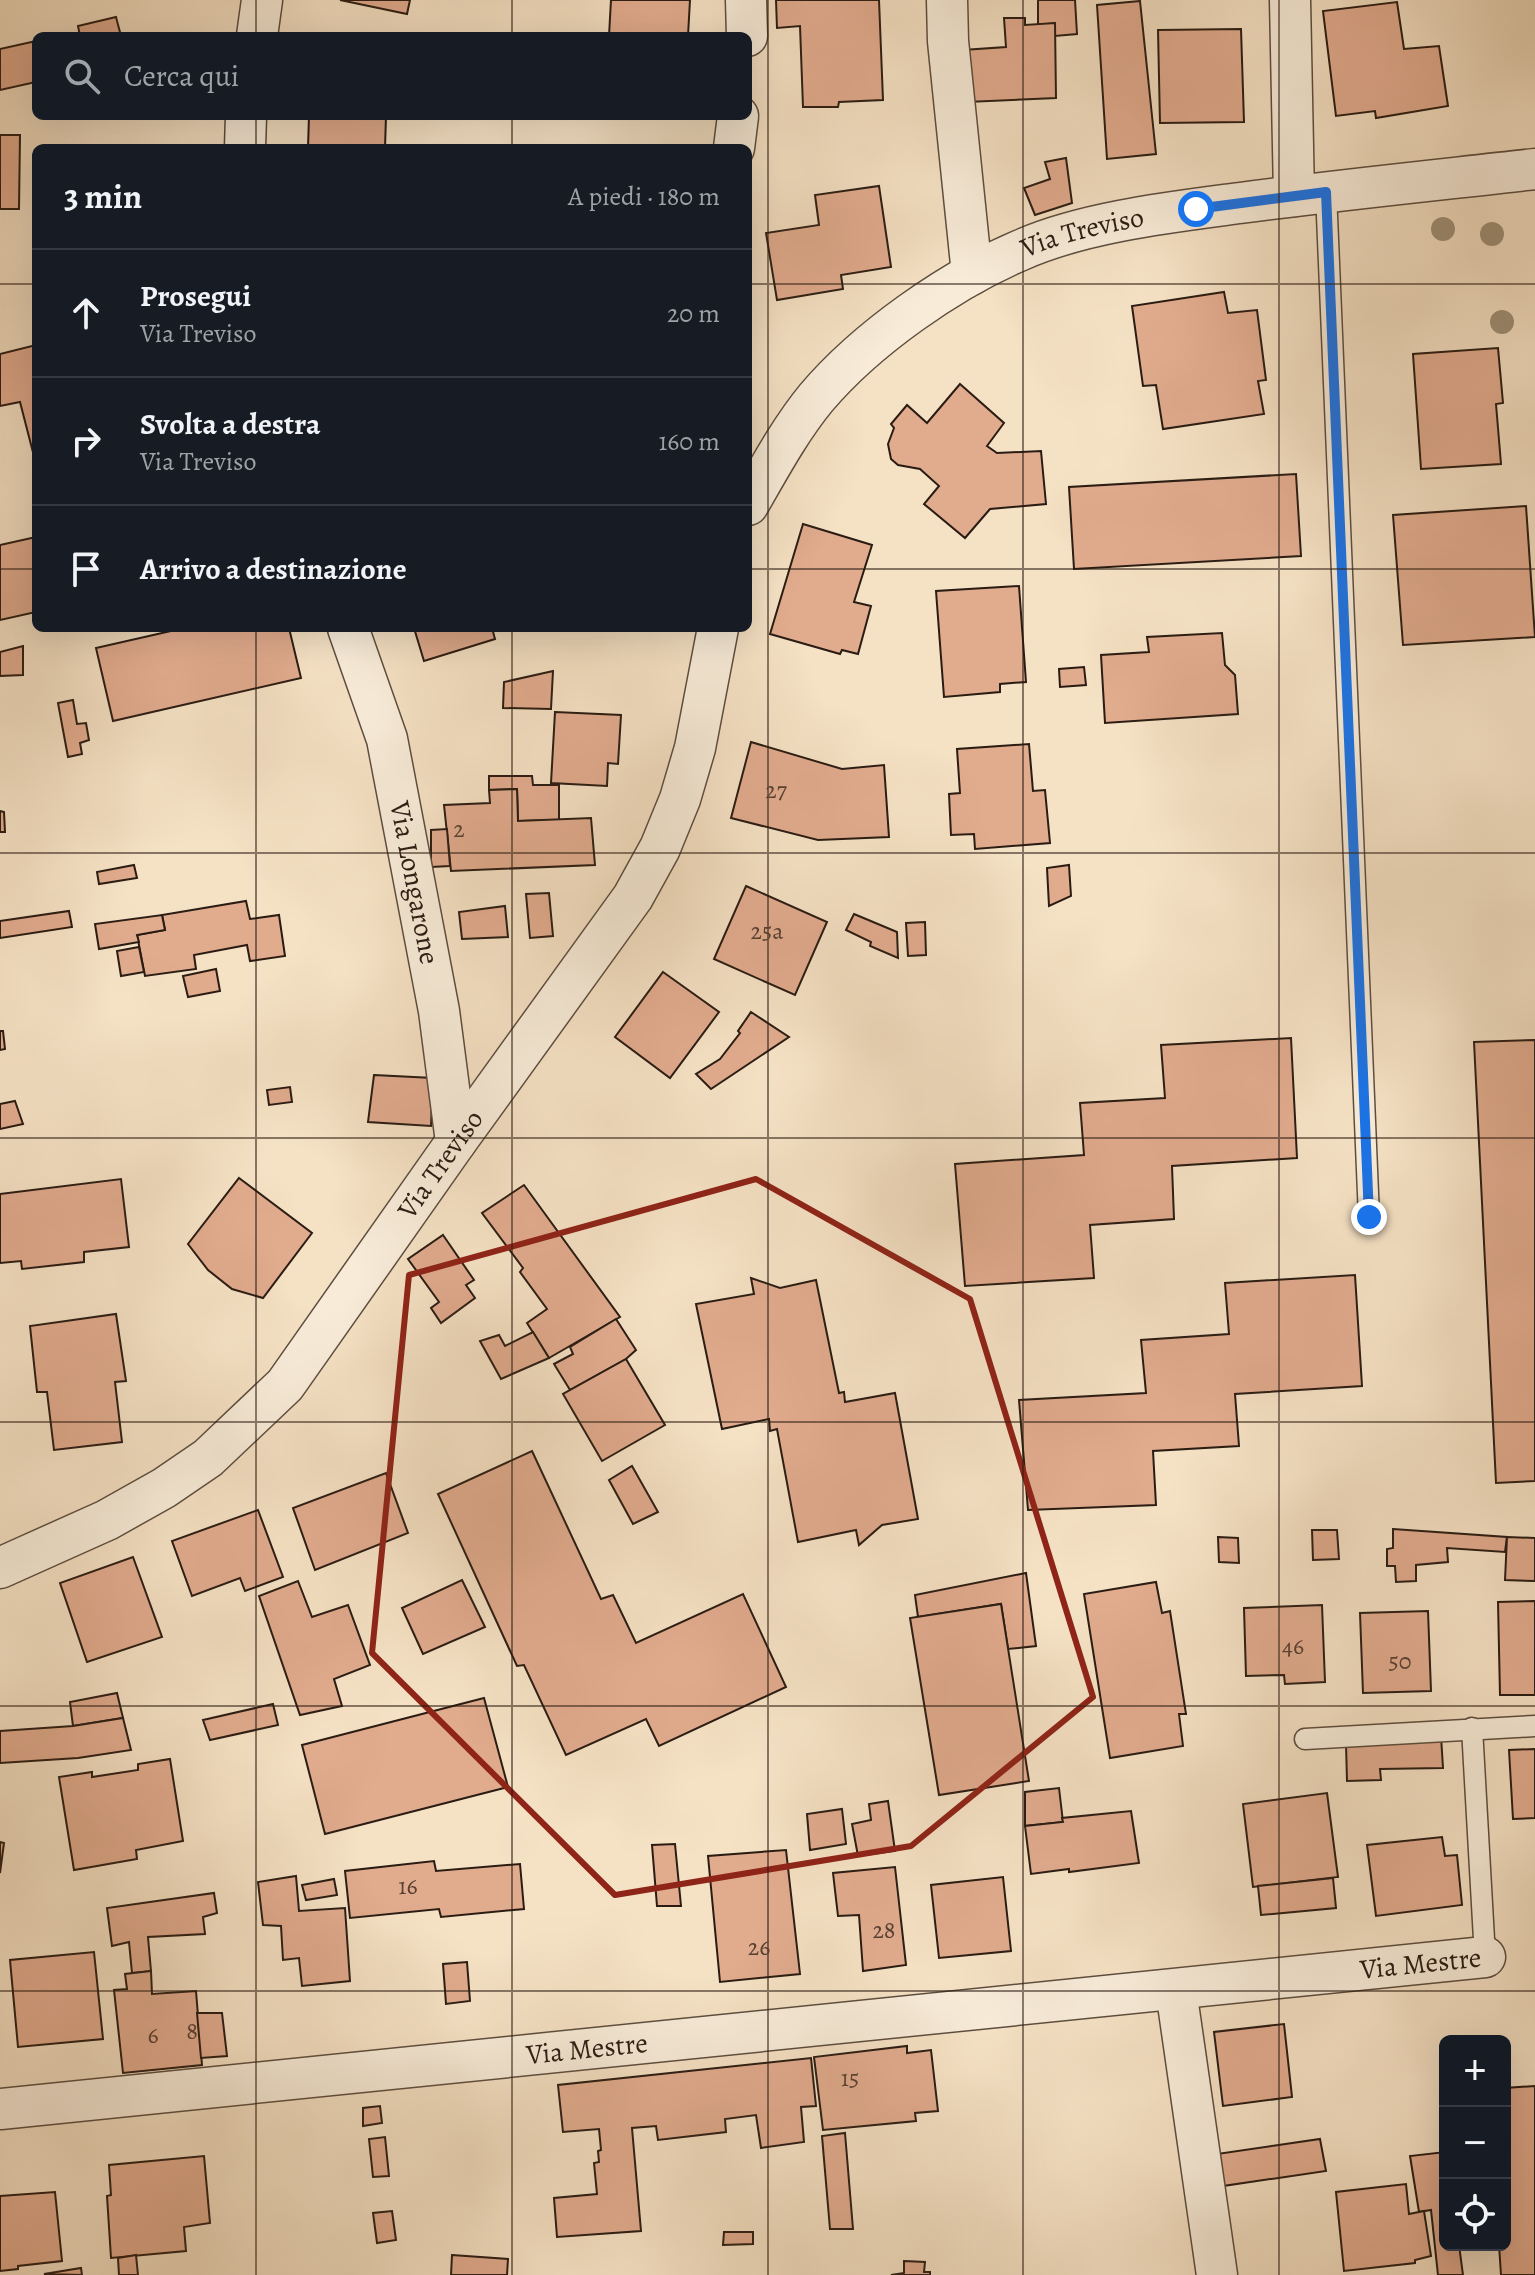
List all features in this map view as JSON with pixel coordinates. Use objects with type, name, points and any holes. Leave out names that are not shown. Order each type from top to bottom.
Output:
[{"type":"street","points":[[258,32],[262,0]]},
{"type":"street","points":[[746,0],[747,32]]},
{"type":"street","points":[[947,0],[948,41],[972,274]]},
{"type":"street","points":[[1290,0],[1310,194]]},
{"type":"street","points":[[245,144],[246,120]]},
{"type":"street","points":[[734,144],[738,120]]},
{"type":"street","name":"Via Treviso","points":[[752,498],[786,439],[817,398],[858,356],[931,299],[1023,249],[1125,221],[1310,194],[1535,169]]},
{"type":"street","name":"Via Longarone","points":[[349,632],[387,739],[439,1011],[456,1142]]},
{"type":"street","name":"Via Treviso","points":[[0,1568],[107,1520],[164,1488],[208,1458],[285,1385],[633,897],[660,848],[680,799],[695,748],[717,632]]},
{"type":"street","name":"Via Mestre","points":[[0,2109],[1485,1957]]},
{"type":"street","points":[[1176,1990],[1217,2275]]},
{"type":"lane","points":[[1310,194],[1369,1217]]},
{"type":"lane","points":[[1305,1739],[1535,1726]]},
{"type":"lane","name":"Via Mestre","points":[[1472,1728],[1485,1957]]},
{"type":"highlighted area","points":[[756,1179],[970,1299],[1093,1697],[911,1846],[615,1895],[372,1653],[409,1275]]},
{"type":"building","points":[[340,0],[410,0],[407,14]]},
{"type":"building","points":[[611,0],[690,0],[688,32],[609,32]]},
{"type":"building","points":[[776,0],[879,0],[883,100],[839,102],[838,107],[803,107],[800,26],[777,28]]},
{"type":"building","points":[[1038,0],[1075,0],[1077,34],[1055,36],[1055,23],[1038,25]]},
{"type":"building","points":[[1140,1],[1156,154],[1107,159],[1097,5]]},
{"type":"building","points":[[1397,2],[1404,49],[1439,46],[1448,106],[1376,118],[1375,111],[1336,116],[1323,11]]},
{"type":"building","points":[[116,17],[120,32],[79,32],[78,26]]},
{"type":"building","points":[[1004,18],[1025,18],[1025,25],[1055,23],[1056,98],[967,102],[963,50],[1006,47]]},
{"type":"building","points":[[1241,29],[1244,122],[1160,123],[1158,30]]},
{"type":"building","points":[[32,42],[32,83],[0,90],[0,49]]},
{"type":"building","points":[[309,120],[386,120],[385,144],[308,144]]},
{"type":"building","points":[[0,135],[20,135],[19,209],[0,209]]},
{"type":"building","points":[[1066,158],[1072,203],[1035,215],[1024,188],[1050,179],[1045,162]]},
{"type":"building","points":[[879,186],[891,267],[841,275],[843,289],[777,300],[766,233],[819,225],[815,195]]},
{"type":"building","points":[[1224,292],[1228,313],[1257,310],[1266,380],[1258,381],[1264,414],[1163,429],[1156,385],[1143,386],[1132,306]]},
{"type":"building","points":[[32,346],[32,448],[20,402],[0,406],[0,354]]},
{"type":"building","points":[[1498,348],[1503,403],[1496,404],[1501,464],[1421,469],[1413,354]]},
{"type":"building","points":[[960,384],[1004,423],[987,446],[997,453],[1041,451],[1046,504],[990,509],[965,538],[924,504],[939,486],[920,469],[898,465],[891,459],[888,444],[894,428],[891,424],[907,405],[927,423]]},
{"type":"building","points":[[1296,474],[1301,556],[1074,569],[1069,487]]},
{"type":"building","points":[[1526,506],[1535,637],[1403,645],[1393,515]]},
{"type":"building","points":[[803,524],[872,545],[854,602],[871,606],[858,654],[842,650],[840,654],[770,634]]},
{"type":"building","points":[[32,538],[32,613],[0,620],[0,545]]},
{"type":"building","points":[[1019,586],[1026,682],[1000,684],[1000,692],[944,697],[936,591]]},
{"type":"building","points":[[166,632],[290,632],[301,678],[113,721],[96,648]]},
{"type":"building","points":[[415,632],[493,632],[495,639],[424,661]]},
{"type":"building","points":[[1222,633],[1225,665],[1235,675],[1238,714],[1105,723],[1101,655],[1149,652],[1147,637]]},
{"type":"building","points":[[23,646],[23,675],[0,676],[0,652]]},
{"type":"building","points":[[1084,667],[1086,685],[1060,687],[1059,669]]},
{"type":"building","points":[[553,671],[551,709],[503,708],[504,682]]},
{"type":"building","points":[[73,700],[77,724],[86,723],[89,740],[80,743],[82,754],[68,757],[58,703]]},
{"type":"building","points":[[555,712],[621,715],[618,764],[608,763],[607,786],[551,783]]},
{"type":"building","points":[[751,742],[842,769],[884,765],[889,837],[818,840],[731,818]]},
{"type":"building","points":[[1029,744],[1033,791],[1045,790],[1050,843],[975,849],[974,834],[951,835],[949,794],[960,793],[957,749]]},
{"type":"building","points":[[489,776],[532,776],[533,785],[559,785],[559,820],[518,821],[517,789],[489,790]]},
{"type":"building","points":[[517,789],[518,821],[591,818],[595,865],[451,871],[444,805],[490,803],[489,790]]},
{"type":"building","points":[[0,811],[4,812],[5,832],[0,832]]},
{"type":"building","points":[[447,829],[450,866],[431,867],[431,830]]},
{"type":"building","points":[[134,865],[137,878],[99,884],[97,872]]},
{"type":"building","points":[[1069,865],[1071,896],[1049,906],[1047,868]]},
{"type":"building","points":[[746,886],[827,922],[795,995],[714,959]]},
{"type":"building","points":[[549,893],[553,936],[530,938],[526,894]]},
{"type":"building","points":[[246,901],[250,919],[279,915],[285,956],[250,961],[247,945],[194,955],[196,969],[145,976],[137,935],[165,930],[162,915]]},
{"type":"building","points":[[505,906],[508,937],[462,939],[459,912]]},
{"type":"building","points":[[69,911],[72,927],[0,938],[0,921]]},
{"type":"building","points":[[854,914],[897,932],[898,958],[870,946],[871,942],[846,930]]},
{"type":"building","points":[[162,915],[165,930],[137,935],[139,942],[99,949],[95,924]]},
{"type":"building","points":[[925,922],[926,955],[908,956],[906,923]]},
{"type":"building","points":[[139,947],[144,972],[121,976],[117,951]]},
{"type":"building","points":[[216,969],[220,991],[188,997],[183,976]]},
{"type":"building","points":[[663,972],[719,1012],[670,1078],[615,1037]]},
{"type":"building","points":[[751,1012],[789,1037],[711,1089],[696,1074],[720,1059]]},
{"type":"building","points":[[0,1031],[3,1031],[5,1049],[0,1050]]},
{"type":"building","points":[[1291,1038],[1297,1158],[1172,1166],[1174,1219],[1090,1225],[1094,1278],[965,1286],[955,1164],[1084,1155],[1080,1103],[1165,1098],[1161,1045]]},
{"type":"building","points":[[1535,1040],[1535,1481],[1496,1483],[1474,1042]]},
{"type":"building","points":[[374,1075],[433,1078],[431,1126],[368,1122]]},
{"type":"building","points":[[290,1087],[292,1102],[269,1105],[267,1090]]},
{"type":"building","points":[[15,1101],[23,1124],[0,1129],[0,1104]]},
{"type":"building","points":[[239,1178],[312,1233],[263,1298],[232,1289],[208,1270],[188,1244]]},
{"type":"building","points":[[121,1179],[129,1247],[84,1252],[84,1262],[22,1269],[21,1261],[0,1263],[0,1194]]},
{"type":"building","points":[[524,1185],[620,1317],[549,1358],[527,1323],[547,1309],[520,1272],[523,1268],[482,1213]]},
{"type":"building","points":[[443,1235],[474,1280],[466,1285],[475,1298],[441,1323],[431,1308],[439,1302],[408,1259]]},
{"type":"building","points":[[1355,1275],[1362,1386],[1235,1394],[1239,1446],[1153,1451],[1156,1505],[1028,1510],[1019,1400],[1146,1393],[1141,1340],[1229,1334],[1225,1283]]},
{"type":"building","points":[[751,1278],[780,1288],[816,1280],[839,1393],[844,1392],[845,1402],[895,1393],[918,1519],[882,1525],[859,1545],[856,1530],[798,1542],[777,1429],[770,1431],[769,1419],[722,1429],[696,1304],[754,1294]]},
{"type":"building","points":[[116,1314],[126,1381],[115,1382],[122,1442],[54,1450],[47,1392],[37,1392],[30,1326]]},
{"type":"building","points":[[616,1319],[636,1350],[626,1359],[570,1390],[554,1364],[573,1354],[570,1347]]},
{"type":"building","points":[[533,1332],[549,1358],[501,1379],[480,1341],[499,1335],[505,1346]]},
{"type":"building","points":[[626,1359],[665,1425],[602,1461],[563,1394]]},
{"type":"building","points":[[532,1451],[601,1599],[613,1595],[636,1643],[743,1594],[786,1687],[659,1746],[646,1719],[566,1755],[524,1665],[517,1666],[438,1494]]},
{"type":"building","points":[[632,1466],[658,1512],[633,1524],[609,1480]]},
{"type":"building","points":[[386,1473],[408,1533],[315,1570],[293,1508]]},
{"type":"building","points":[[258,1510],[283,1577],[245,1591],[240,1578],[192,1596],[172,1541]]},
{"type":"building","points":[[1393,1529],[1507,1537],[1505,1552],[1447,1548],[1448,1562],[1416,1565],[1416,1581],[1396,1582],[1395,1566],[1387,1566],[1387,1549],[1393,1548]]},
{"type":"building","points":[[1312,1530],[1337,1530],[1339,1559],[1313,1560]]},
{"type":"building","points":[[1218,1537],[1238,1538],[1239,1563],[1219,1562]]},
{"type":"building","points":[[1507,1537],[1535,1538],[1535,1581],[1505,1580]]},
{"type":"building","points":[[133,1557],[162,1637],[87,1662],[60,1583]]},
{"type":"building","points":[[1026,1573],[1036,1646],[1008,1649],[1001,1604],[918,1617],[915,1595]]},
{"type":"building","points":[[462,1580],[485,1627],[423,1654],[402,1608]]},
{"type":"building","points":[[298,1581],[312,1617],[348,1605],[370,1665],[334,1679],[342,1706],[300,1715],[259,1596]]},
{"type":"building","points":[[1156,1582],[1162,1613],[1170,1611],[1186,1714],[1179,1714],[1183,1746],[1110,1758],[1084,1594]]},
{"type":"building","points":[[1535,1601],[1535,1695],[1500,1695],[1498,1602]]},
{"type":"building","points":[[1001,1604],[1029,1781],[939,1795],[910,1618]]},
{"type":"building","points":[[1322,1605],[1325,1682],[1285,1684],[1284,1675],[1246,1676],[1244,1608]]},
{"type":"building","points":[[1428,1611],[1431,1691],[1363,1693],[1360,1613]]},
{"type":"building","points":[[117,1693],[123,1718],[73,1726],[70,1702]]},
{"type":"building","points":[[484,1698],[508,1787],[325,1834],[302,1745]]},
{"type":"building","points":[[273,1704],[278,1725],[210,1740],[203,1720]]},
{"type":"building","points":[[123,1718],[131,1750],[78,1758],[0,1763],[0,1731],[73,1726]]},
{"type":"building","points":[[1441,1736],[1443,1768],[1380,1769],[1381,1780],[1347,1781],[1346,1744]]},
{"type":"building","points":[[1535,1749],[1535,1818],[1513,1819],[1509,1750]]},
{"type":"building","points":[[170,1759],[183,1841],[136,1850],[137,1859],[74,1870],[59,1777],[92,1772],[92,1777],[138,1770],[138,1764]]},
{"type":"building","points":[[1059,1788],[1063,1822],[1025,1826],[1025,1792]]},
{"type":"building","points":[[1327,1793],[1338,1877],[1253,1887],[1243,1804]]},
{"type":"building","points":[[888,1801],[895,1851],[858,1856],[852,1824],[871,1820],[869,1804]]},
{"type":"building","points":[[842,1809],[846,1844],[810,1850],[807,1814]]},
{"type":"building","points":[[1131,1811],[1139,1863],[1031,1874],[1025,1826],[1063,1822],[1062,1818]]},
{"type":"building","points":[[1442,1837],[1445,1856],[1457,1855],[1462,1905],[1376,1916],[1367,1845]]},
{"type":"building","points":[[0,1842],[4,1843],[0,1873]]},
{"type":"building","points":[[675,1844],[681,1906],[657,1906],[652,1845]]},
{"type":"building","points":[[786,1850],[800,1974],[720,1982],[708,1856]]},
{"type":"building","points":[[434,1861],[436,1871],[520,1864],[524,1909],[441,1917],[439,1909],[350,1918],[345,1871]]},
{"type":"building","points":[[895,1867],[906,1965],[863,1971],[859,1915],[838,1916],[833,1873]]},
{"type":"building","points":[[296,1876],[299,1911],[345,1908],[350,1981],[302,1986],[299,1958],[283,1960],[281,1926],[263,1925],[258,1882]]},
{"type":"building","points":[[1003,1877],[1011,1951],[939,1958],[931,1885]]},
{"type":"building","points":[[1333,1878],[1336,1908],[1261,1915],[1258,1886]]},
{"type":"building","points":[[334,1879],[337,1895],[306,1900],[302,1885]]},
{"type":"building","points":[[214,1893],[217,1913],[203,1917],[205,1934],[148,1937],[151,1971],[132,1973],[129,1942],[112,1946],[107,1908]]},
{"type":"building","points":[[94,1952],[103,2039],[18,2047],[10,1960]]},
{"type":"building","points":[[467,1962],[470,2001],[446,2004],[443,1964]]},
{"type":"building","points":[[151,1971],[152,1994],[196,1991],[202,2065],[123,2073],[114,1990],[127,1989],[125,1974]]},
{"type":"building","points":[[197,2013],[222,2013],[227,2056],[201,2058]]},
{"type":"building","points":[[1284,2024],[1292,2097],[1223,2106],[1214,2032]]},
{"type":"building","points":[[907,2046],[907,2053],[931,2050],[938,2111],[915,2113],[916,2121],[823,2130],[814,2057]]},
{"type":"building","points":[[811,2058],[816,2106],[801,2107],[804,2142],[761,2148],[756,2115],[725,2119],[726,2132],[658,2140],[656,2126],[632,2128],[641,2231],[557,2237],[554,2198],[597,2194],[594,2163],[599,2162],[598,2151],[601,2150],[599,2129],[563,2132],[558,2085]]},
{"type":"building","points":[[1535,2086],[1535,2275],[1501,2275],[1499,2251],[1511,2251],[1511,2088]]},
{"type":"building","points":[[380,2106],[382,2123],[363,2126],[363,2108]]},
{"type":"building","points":[[845,2133],[853,2229],[830,2229],[822,2136]]},
{"type":"building","points":[[385,2137],[389,2176],[373,2177],[369,2139]]},
{"type":"building","points":[[1320,2139],[1326,2171],[1216,2187],[1210,2155]]},
{"type":"building","points":[[1439,2153],[1439,2251],[1460,2251],[1463,2275],[1438,2275],[1431,2210],[1419,2212],[1410,2156]]},
{"type":"building","points":[[204,2156],[210,2223],[184,2227],[186,2251],[111,2258],[107,2196],[111,2195],[109,2165]]},
{"type":"building","points":[[1406,2184],[1409,2214],[1424,2211],[1431,2256],[1415,2260],[1415,2263],[1344,2271],[1336,2192]]},
{"type":"building","points":[[55,2192],[62,2261],[0,2271],[0,2196]]},
{"type":"building","points":[[392,2211],[396,2240],[377,2243],[373,2213]]},
{"type":"building","points":[[724,2232],[753,2232],[753,2244],[723,2245]]},
{"type":"building","points":[[136,2255],[138,2275],[119,2275],[118,2258]]},
{"type":"building","points":[[452,2255],[508,2259],[507,2275],[451,2275]]},
{"type":"building","points":[[904,2261],[925,2262],[924,2272],[930,2272],[930,2275],[891,2275],[904,2273]]},
{"type":"building","points":[[81,2268],[82,2275],[44,2274]]},
{"type":"route","points":[[1196,209],[1326,192],[1369,1217]]}]
